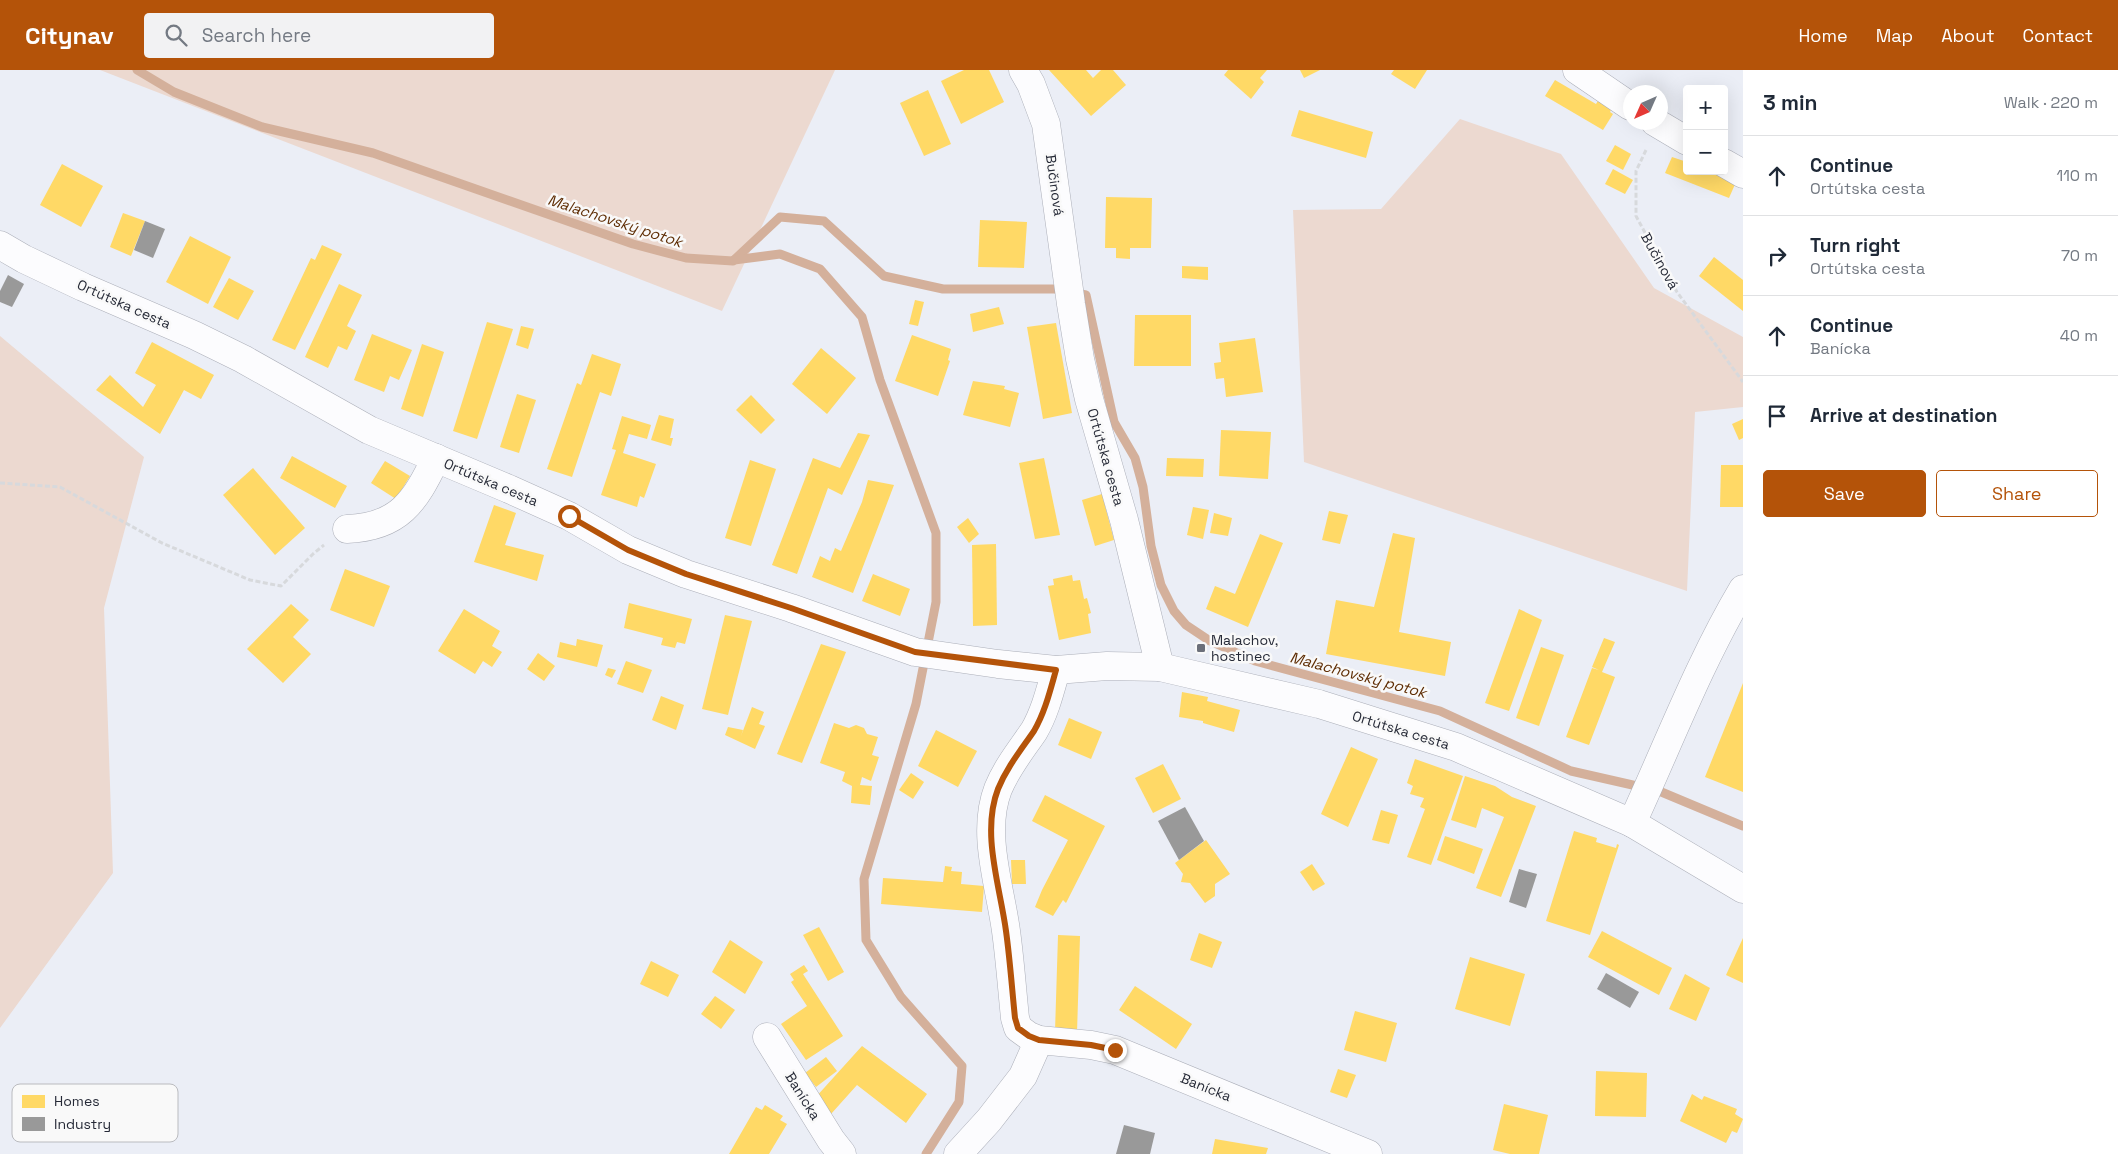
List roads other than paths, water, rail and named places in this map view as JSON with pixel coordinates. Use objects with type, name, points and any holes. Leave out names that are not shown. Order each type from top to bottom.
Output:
[{"type":"street","name":"Bučinová","points":[[1023,70],[1031,84],[1046,124],[1069,294]]},
{"type":"street","points":[[1577,70],[1623,101]]},
{"type":"street","points":[[1668,130],[1683,139]]},
{"type":"street","points":[[1728,165],[1743,174]]},
{"type":"street","name":"Ortútska cesta","points":[[0,244],[24,259],[83,287],[194,335],[243,359],[369,430],[569,516],[628,550],[686,574],[927,654],[1056,670],[1107,666],[1160,667],[1320,704],[1456,747],[1635,817],[1743,889]]},
{"type":"street","name":"Ortútska cesta","points":[[1069,294],[1089,399],[1124,520],[1160,667]]},
{"type":"street","name":"Ortútska cesta","points":[[347,528],[366,528],[390,520],[408,506],[424,483],[436,458]]},
{"type":"street","points":[[1635,817],[1690,691],[1724,620],[1743,589]]},
{"type":"street","name":"Banícka","points":[[1056,670],[1046,706],[1034,730],[1015,757],[998,790],[991,817],[994,856],[1010,961],[1015,1018],[1018,1028],[1039,1040],[1091,1045],[1115,1050],[1368,1154]]},
{"type":"street","name":"Banícka","points":[[767,1037],[831,1140],[842,1154]]},
{"type":"street","points":[[958,1154],[990,1120],[1023,1076],[1039,1040]]},
{"type":"waterway","name":"Malachovský potok","points":[[137,70],[174,92],[262,127],[373,153],[633,244],[686,258],[733,261],[780,217],[824,221],[884,276],[943,289],[1055,289],[1086,295],[1114,422],[1135,458],[1143,487],[1151,546],[1161,585],[1174,611],[1186,625],[1210,641],[1255,661],[1440,711],[1571,771],[1659,791],[1743,826]]},
{"type":"waterway","points":[[734,260],[780,254],[820,269],[862,317],[880,380],[936,533],[936,602],[916,704],[864,879],[866,940],[901,997],[962,1066],[959,1102],[926,1154]]},
{"type":"place","name":"Malachov, hostinec","points":[[1201,648]]}]
